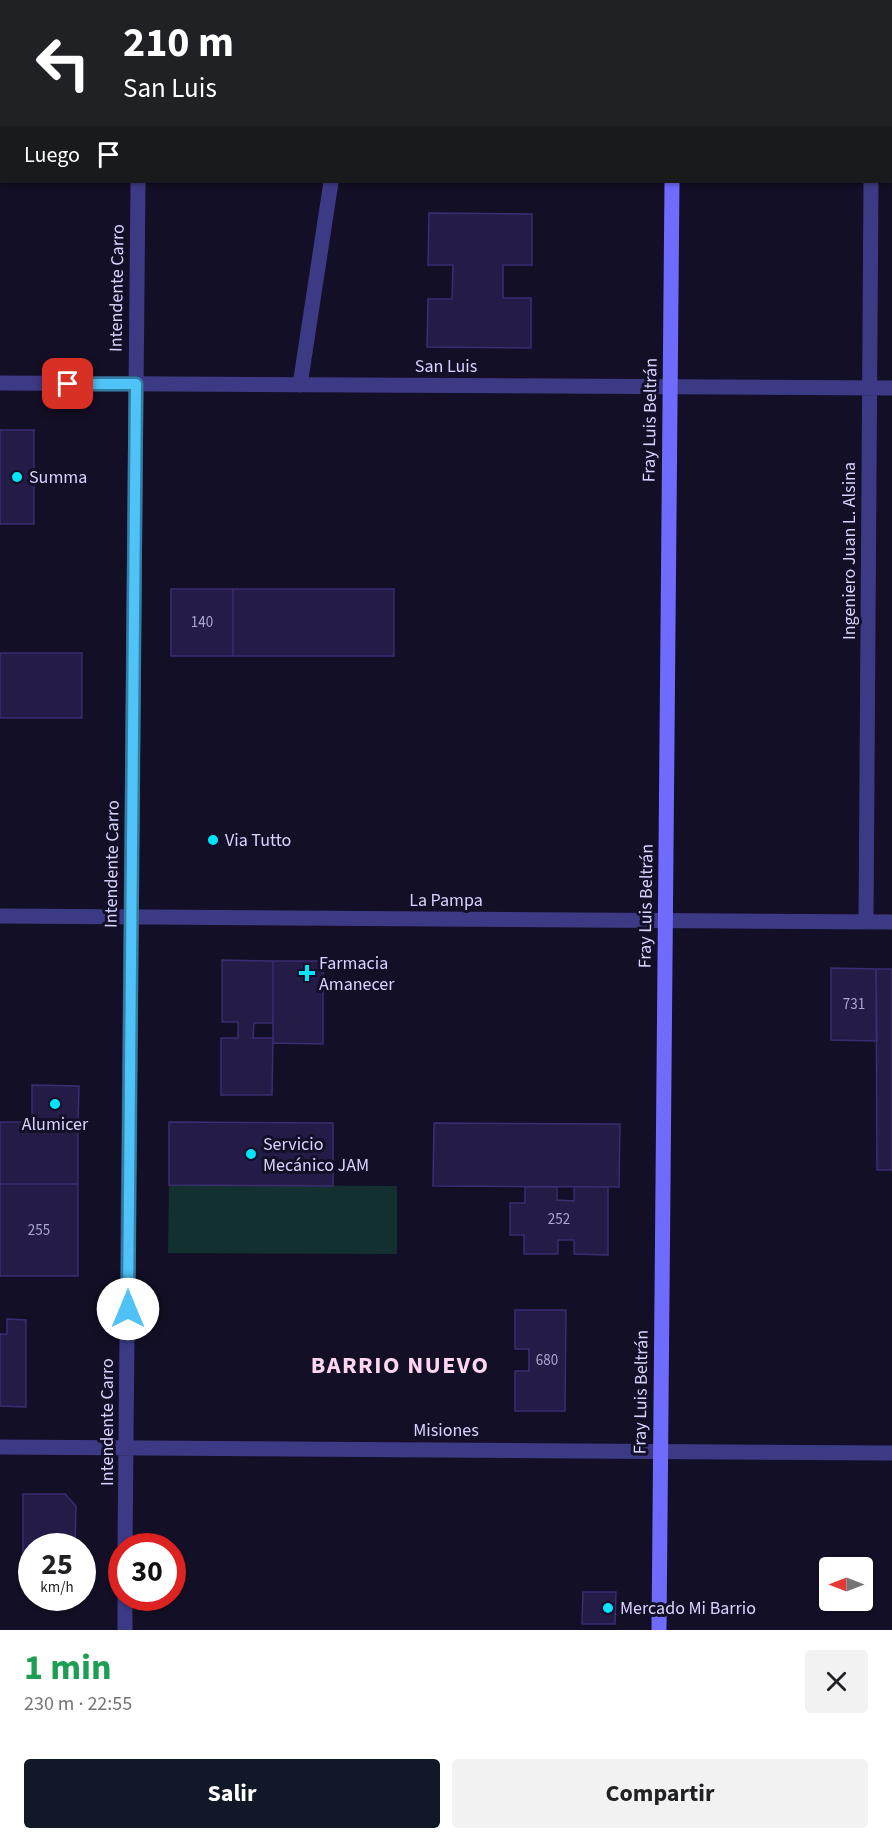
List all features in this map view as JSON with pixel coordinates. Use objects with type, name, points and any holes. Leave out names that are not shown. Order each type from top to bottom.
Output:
[{"type":"street","name":"Intendente Carro","points":[[125,1533],[138,183]]},
{"type":"street","points":[[300,385],[331,183]]},
{"type":"street","name":"Fray Luis Beltrán","points":[[659,1630],[672,183]]},
{"type":"street","name":"Ingeniero Juan L. Alsina","points":[[866,922],[871,183]]},
{"type":"street","name":"San Luis","points":[[0,383],[892,388]]},
{"type":"street","name":"La Pampa","points":[[0,916],[892,922]]},
{"type":"street","name":"Misiones","points":[[0,1447],[892,1453]]},
{"type":"street","points":[[125,1611],[125,1630]]},
{"type":"green space","points":[[169,1185],[397,1186],[397,1254],[168,1253]]},
{"type":"building","points":[[429,213],[532,214],[532,265],[503,265],[503,298],[531,298],[531,348],[427,347],[428,299],[452,299],[453,265],[428,265]]},
{"type":"building","name":"Summa","points":[[0,430],[34,430],[34,524],[0,524]]},
{"type":"building","points":[[171,589],[233,589],[233,656],[171,656]]},
{"type":"building","points":[[233,589],[394,589],[394,656],[233,656]]},
{"type":"building","points":[[0,653],[82,653],[82,718],[0,718]]},
{"type":"building","points":[[222,960],[273,961],[273,1023],[254,1023],[253,1038],[273,1038],[272,1095],[221,1095],[221,1038],[238,1038],[238,1022],[222,1022]]},
{"type":"building","points":[[273,961],[323,961],[323,1044],[273,1043]]},
{"type":"building","points":[[831,968],[876,969],[877,1041],[831,1040]]},
{"type":"building","points":[[876,969],[892,969],[892,1170],[877,1170]]},
{"type":"building","name":"Alumicer","points":[[32,1085],[79,1086],[78,1122],[32,1122]]},
{"type":"building","points":[[0,1122],[78,1122],[78,1184],[0,1184]]},
{"type":"building","name":"Servicio Mecánico JAM","points":[[169,1122],[333,1123],[333,1186],[169,1185]]},
{"type":"building","points":[[434,1123],[620,1124],[619,1187],[433,1186]]},
{"type":"building","points":[[0,1184],[78,1184],[78,1276],[0,1276]]},
{"type":"building","points":[[525,1187],[557,1187],[557,1200],[574,1201],[574,1187],[608,1187],[608,1255],[574,1254],[574,1240],[558,1240],[558,1254],[524,1254],[524,1235],[510,1235],[510,1203],[525,1203]]},
{"type":"building","points":[[515,1310],[566,1310],[565,1411],[515,1411],[515,1371],[529,1371],[529,1349],[515,1349]]},
{"type":"building","points":[[7,1319],[26,1320],[26,1407],[0,1406],[0,1334],[7,1334]]},
{"type":"building","points":[[23,1494],[65,1494],[76,1506],[75,1533],[23,1533]]},
{"type":"building","points":[[583,1592],[616,1592],[615,1624],[582,1624]]},
{"type":"place","name":"Summa","points":[[17,477]]},
{"type":"place","name":"Via Tutto","points":[[213,840]]},
{"type":"place","name":"Farmacia Amanecer","points":[[307,973]]},
{"type":"place","name":"Alumicer","points":[[55,1104]]},
{"type":"place","name":"Servicio Mecánico JAM","points":[[251,1154]]},
{"type":"place","name":"Mercado Mi Barrio","points":[[608,1608]]},
{"type":"district","name":"BARRIO NUEVO","points":[[400,1365]]},
{"type":"route","points":[[68,384],[136,384],[128,1309]]}]
